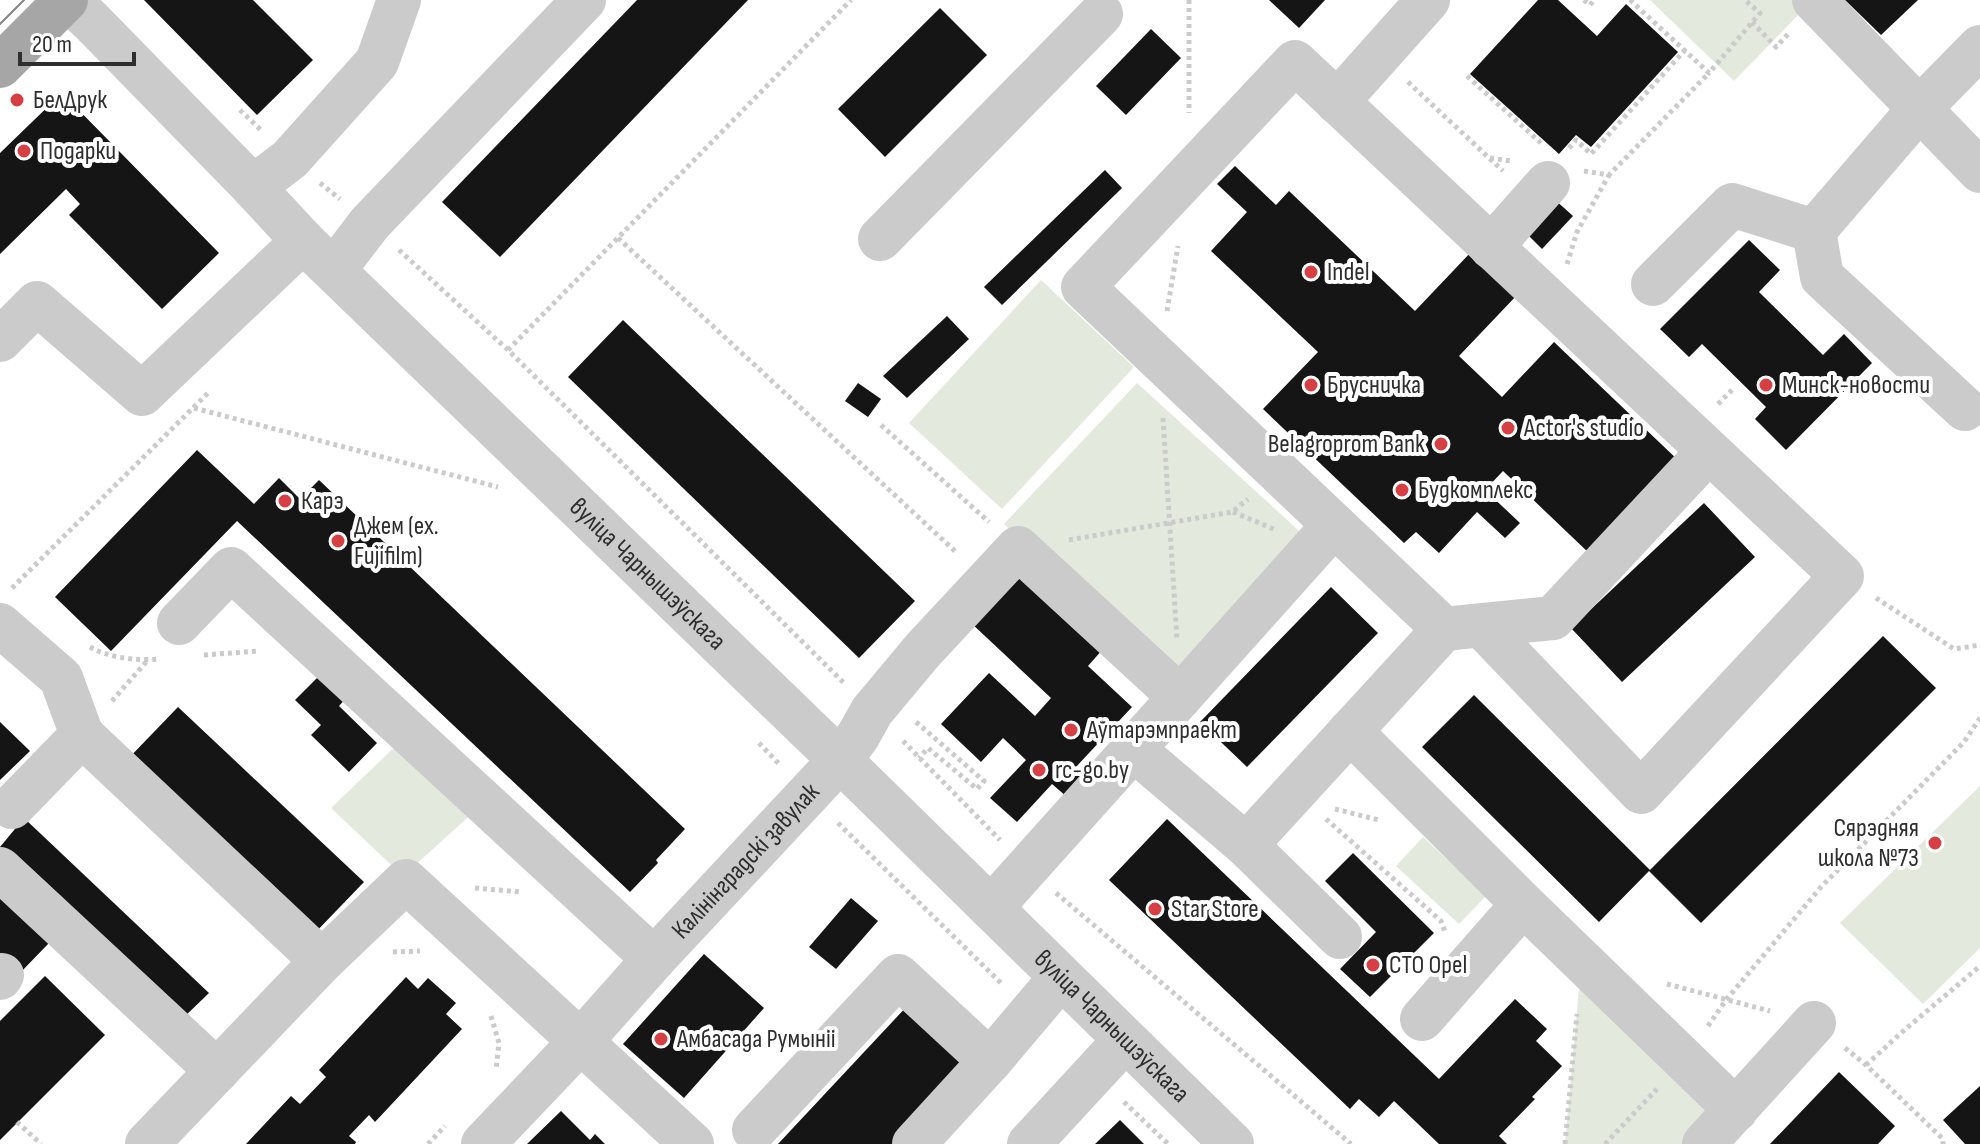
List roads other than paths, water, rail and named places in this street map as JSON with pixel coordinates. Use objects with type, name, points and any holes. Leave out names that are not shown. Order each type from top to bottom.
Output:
[{"type":"main road","points":[[0,66],[67,0]]},
{"type":"street","name":"вуліца Чарнышэўскага","points":[[67,0],[318,255],[1232,1144]]},
{"type":"street","points":[[253,187],[290,159],[377,62],[399,0]]},
{"type":"street","points":[[0,340],[37,303],[142,394],[318,255],[370,223],[584,0]]},
{"type":"street","points":[[1337,102],[1428,0]]},
{"type":"street","points":[[880,239],[1101,5]]},
{"type":"street","points":[[1803,14],[1920,108],[1980,171]]},
{"type":"street","points":[[1814,231],[1920,108],[1980,47]]},
{"type":"street","points":[[1295,62],[1337,102],[1842,576],[1641,792],[1463,628],[1334,525],[1083,287],[1295,62]]},
{"type":"street","points":[[1491,247],[1549,169]]},
{"type":"street","points":[[1653,284],[1732,205],[1814,231]]},
{"type":"street","points":[[1814,231],[1822,277],[1965,409]]},
{"type":"street","points":[[1246,845],[1350,731],[1463,628],[1553,618],[1708,452]]},
{"type":"street","points":[[991,908],[1334,525]]},
{"type":"street","name":"Калінінградскі завулак","points":[[465,1134],[581,1041],[840,760],[858,736],[892,715],[923,650],[1001,567],[1180,697]]},
{"type":"street","points":[[179,623],[231,569],[654,959]]},
{"type":"street","points":[[1,611],[61,678],[82,735],[322,961]]},
{"type":"street","points":[[1350,731],[1736,1110]]},
{"type":"street","points":[[12,807],[82,735]]},
{"type":"street","points":[[1133,749],[1246,845],[1340,937]]},
{"type":"street","points":[[0,869],[217,1071]]},
{"type":"street","points":[[147,1144],[322,961],[406,881],[692,1144]]},
{"type":"street","points":[[1422,1019],[1523,904]]},
{"type":"street","points":[[754,1130],[898,976],[990,1061]]},
{"type":"street","points":[[914,1144],[1061,977]]},
{"type":"street","points":[[1704,1144],[1814,1023]]},
{"type":"street","points":[[1029,1144],[1125,1040]]},
{"type":"tram line","points":[[0,24],[24,0]]},
{"type":"place","name":"БелДрук","points":[[17,100]]},
{"type":"place","name":"Подарки","points":[[24,151]]},
{"type":"place","name":"Indel","points":[[1311,272]]},
{"type":"place","name":"Брусничка","points":[[1311,385]]},
{"type":"place","name":"Минск-новости","points":[[1766,385]]},
{"type":"place","name":"Actor's studio","points":[[1508,428]]},
{"type":"place","name":"Belagroprom Bank","points":[[1441,444]]},
{"type":"place","name":"Будкомплекс","points":[[1402,490]]},
{"type":"place","name":"Карэ","points":[[285,501]]},
{"type":"place","name":"Джем (ex. Fujifilm)","points":[[338,541]]},
{"type":"place","name":"Аўтарэмпраект","points":[[1071,730]]},
{"type":"place","name":"rc-go.by","points":[[1039,770]]},
{"type":"place","name":"Сярэдняя школа №73","points":[[1935,843]]},
{"type":"place","name":"Star Store","points":[[1155,909]]},
{"type":"place","name":"СТО Opel","points":[[1373,965]]},
{"type":"place","name":"Амбасада Румыніі","points":[[661,1039]]}]
